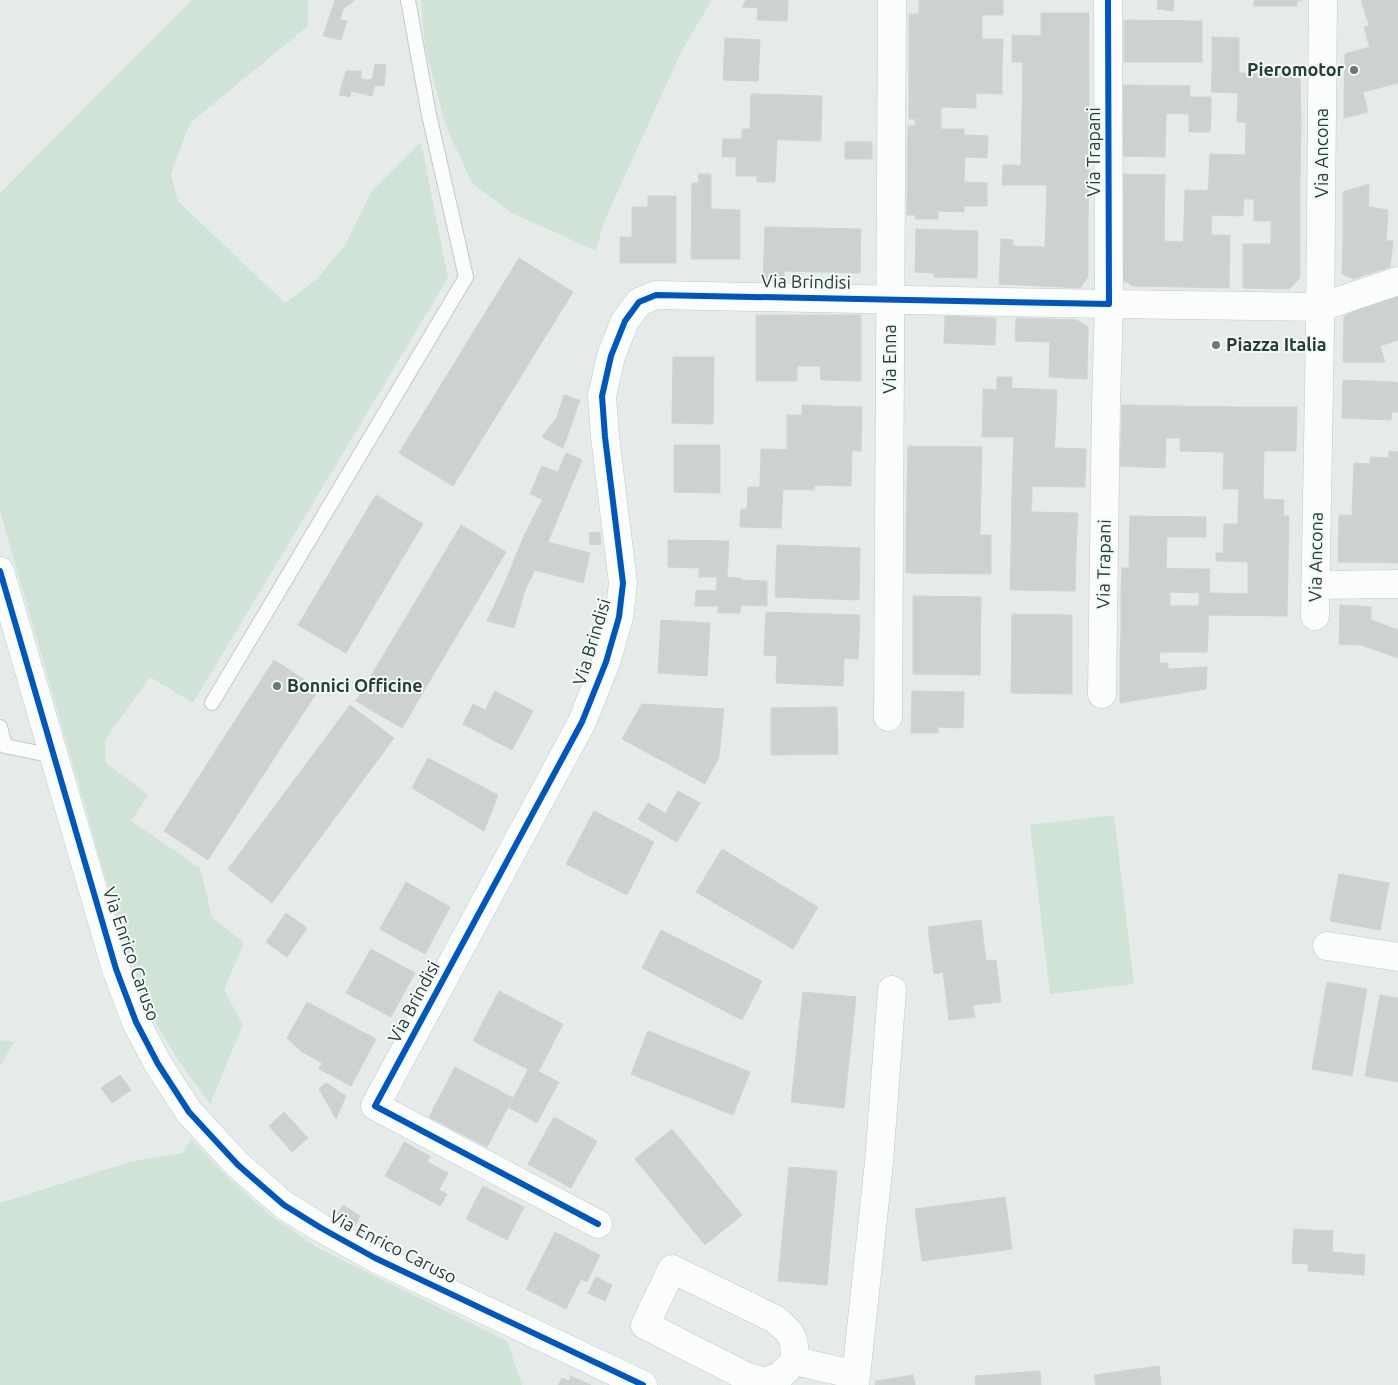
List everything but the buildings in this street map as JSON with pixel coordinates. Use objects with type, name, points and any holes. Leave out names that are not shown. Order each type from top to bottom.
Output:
[{"type":"street","name":"Via Enna","points":[[888,717],[892,0]]},
{"type":"street","name":"Via Trapani","points":[[1102,694],[1109,304],[1108,0]]},
{"type":"street","name":"Via Ancona","points":[[1315,616],[1321,307],[1323,0]]},
{"type":"street","points":[[1321,307],[1398,281]]},
{"type":"street","name":"Via Brindisi","points":[[598,1224],[375,1106],[582,722],[606,662],[618,617],[623,583],[604,437],[602,396],[611,356],[625,321],[639,302],[656,295],[1321,307]]},
{"type":"street","name":"Via Enrico Caruso","points":[[0,571],[116,969],[136,1022],[158,1064],[189,1112],[238,1165],[284,1205],[375,1258],[643,1385]]},
{"type":"street","points":[[1315,584],[1398,584]]},
{"type":"street","points":[[1327,946],[1398,957]]},
{"type":"street","points":[[795,1361],[856,1380],[879,1162],[892,990]]},
{"type":"street","points":[[672,1269],[775,1319],[787,1329],[795,1343],[795,1361],[780,1376],[764,1382],[745,1376],[645,1325],[672,1269]]},
{"type":"lane","points":[[212,704],[466,277],[429,115],[408,0]]},
{"type":"lane","points":[[0,727],[5,746],[54,756]]},
{"type":"green space","points":[[192,0],[308,0],[308,26],[190,123],[171,174],[178,201],[285,303],[318,278],[345,245],[371,192],[421,142],[448,278],[193,703],[150,677],[105,740],[106,763],[148,795],[131,821],[200,868],[212,917],[244,943],[224,990],[243,1025],[210,1104],[178,1060],[150,1013],[125,945],[0,511],[0,193]]},
{"type":"green space","points":[[421,0],[712,0],[682,50],[603,224],[596,251],[510,212],[472,183],[445,124],[425,46]]},
{"type":"green space","points":[[1114,815],[1134,984],[1050,994],[1030,825]]},
{"type":"green space","points":[[0,1040],[14,1042],[0,1066]]},
{"type":"green space","points":[[191,1139],[226,1176],[271,1216],[318,1248],[507,1341],[522,1385],[0,1385],[0,1203],[130,1162],[182,1153]]},
{"type":"cycle path","points":[[598,1224],[375,1106],[582,722],[606,662],[619,617],[623,583],[605,437],[602,396],[611,356],[625,321],[639,302],[656,295],[1109,304],[1108,0]]},
{"type":"cycle path","points":[[0,571],[116,969],[136,1022],[158,1064],[189,1112],[238,1165],[284,1205],[321,1228],[375,1258],[643,1385]]},
{"type":"place","name":"Pieromotor","points":[[1354,70]]},
{"type":"place","name":"Piazza Italia","points":[[1216,345]]},
{"type":"place","name":"Bonnici Officine","points":[[277,686]]}]
